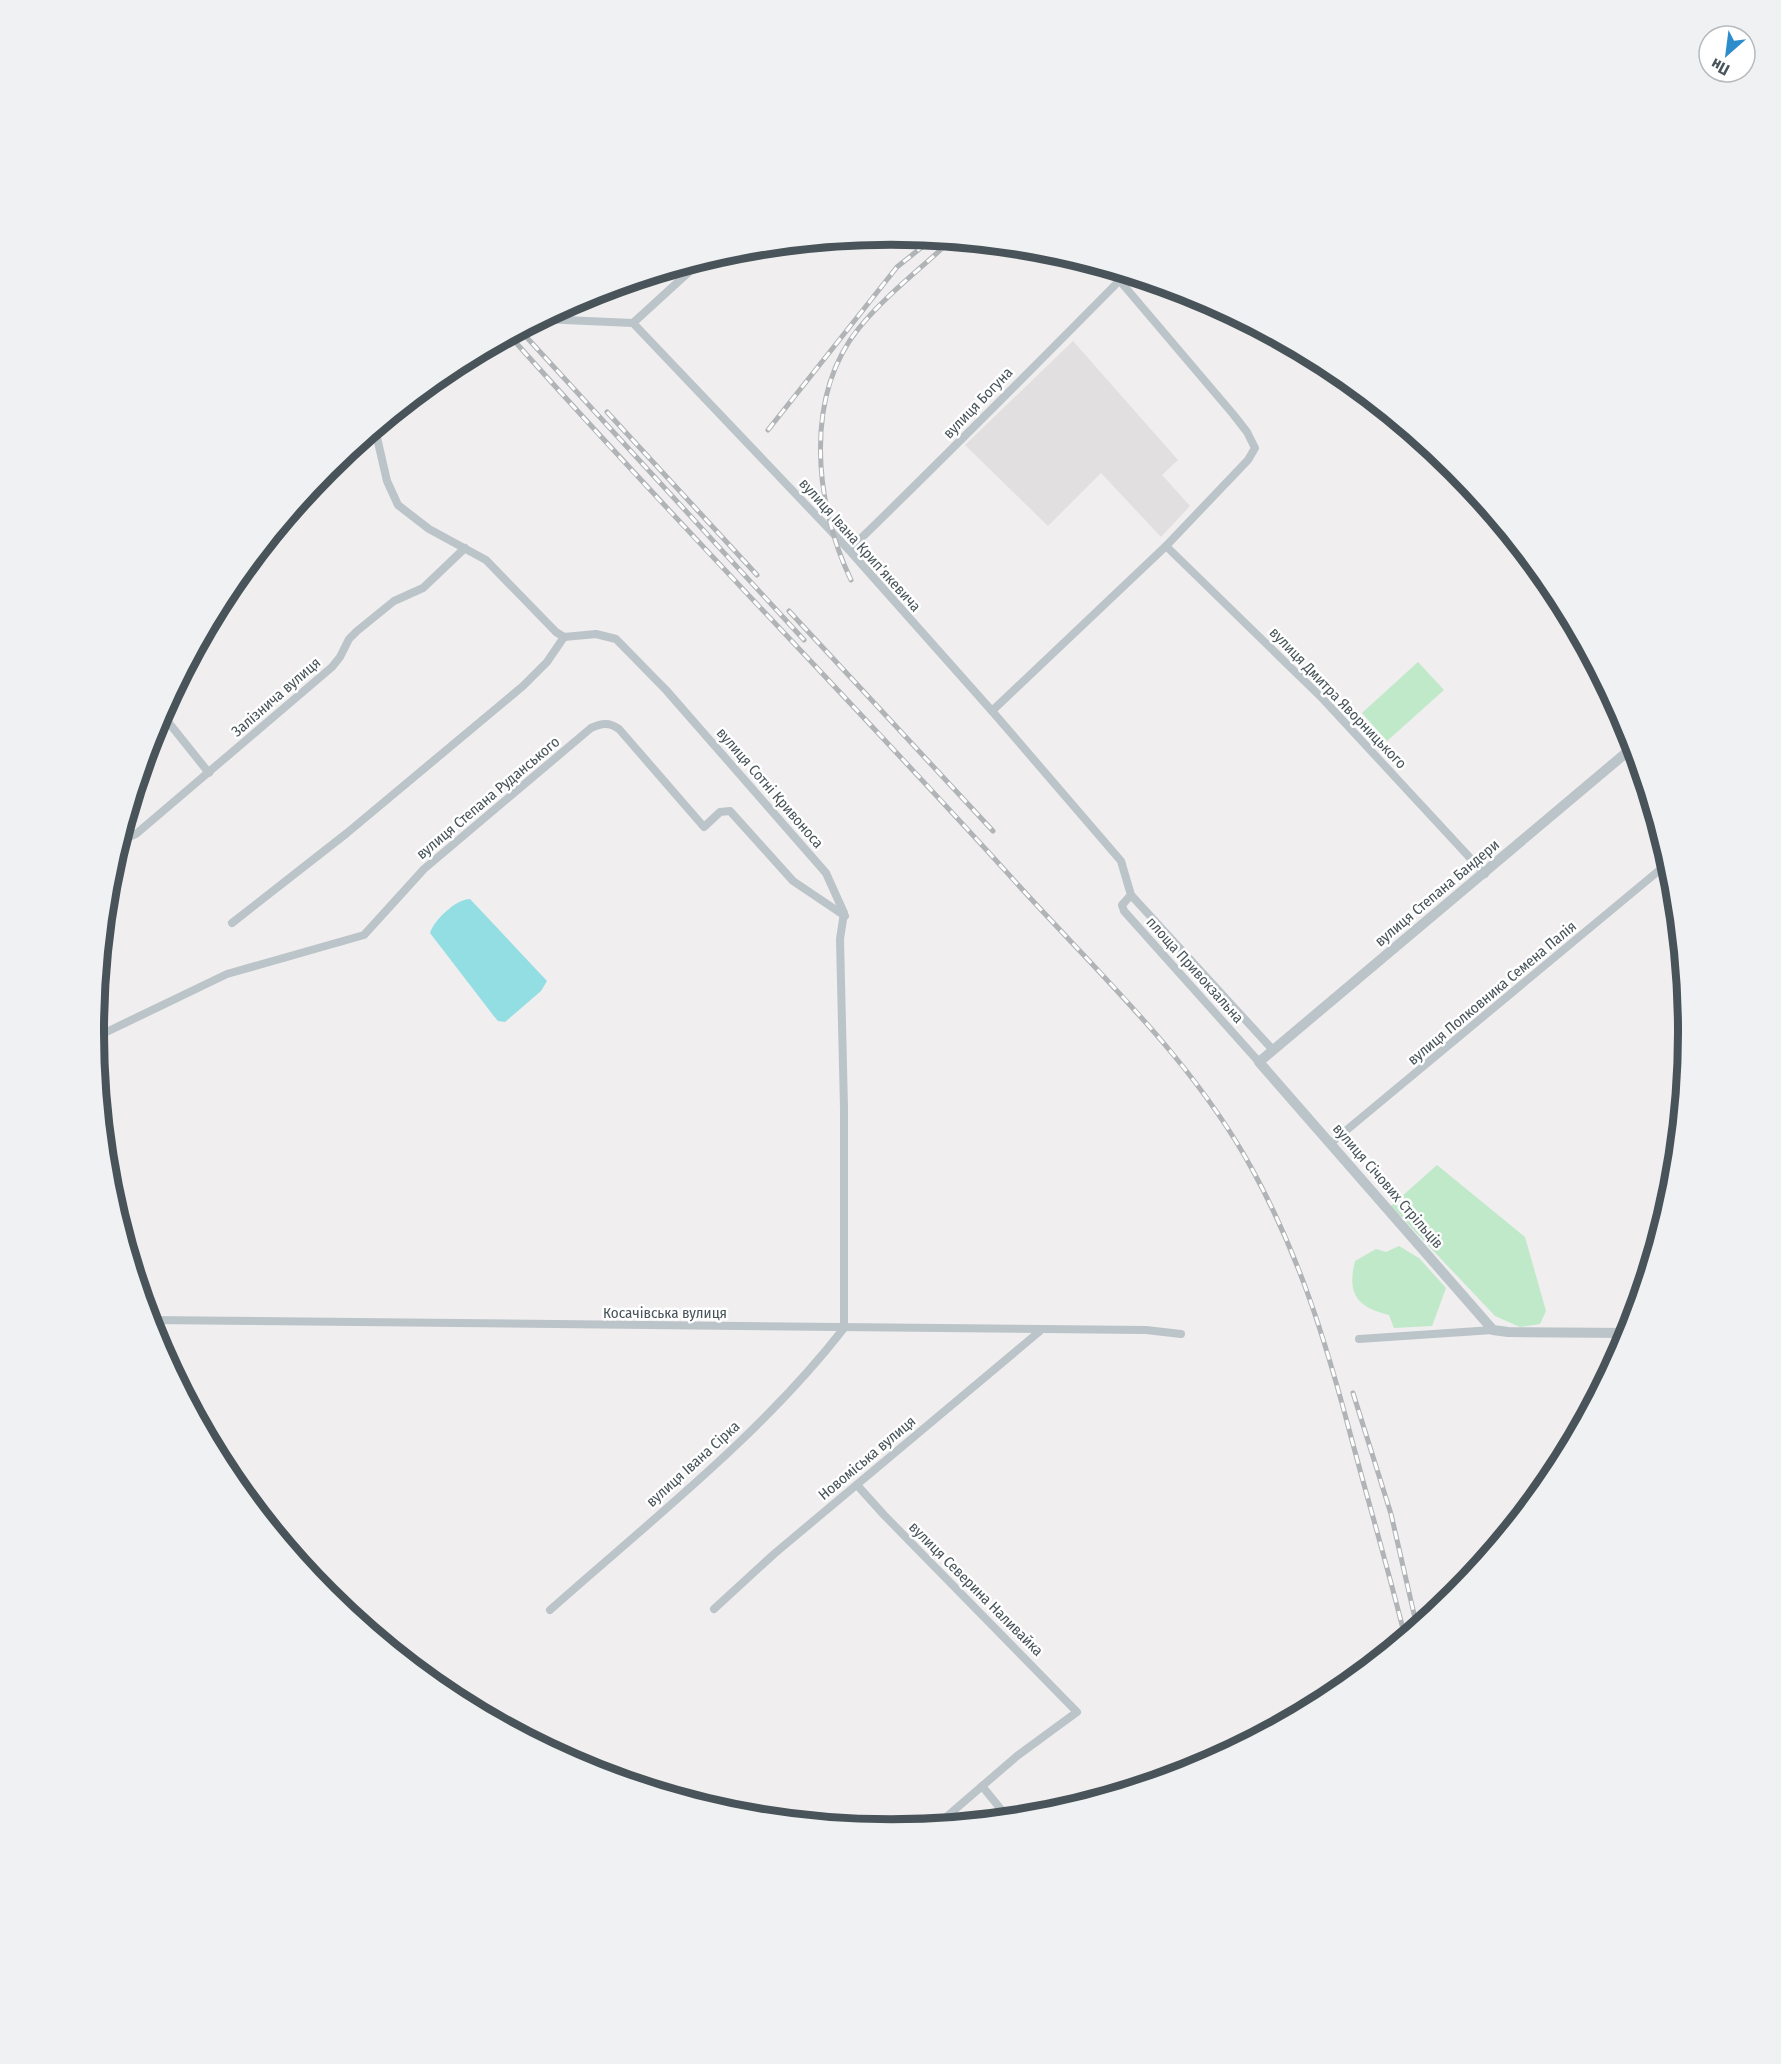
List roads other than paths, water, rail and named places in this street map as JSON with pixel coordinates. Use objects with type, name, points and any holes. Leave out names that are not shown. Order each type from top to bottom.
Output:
[{"type":"street","points":[[556,320],[633,323],[690,271]]},
{"type":"street","name":"вулиця Богуна","points":[[849,550],[958,445],[1046,352],[1120,280]]},
{"type":"street","points":[[992,711],[1166,546],[1248,460],[1255,448],[1247,432],[1127,282]]},
{"type":"street","name":"вулиця Івана Крипʼякевича","points":[[633,323],[849,550],[1121,861]]},
{"type":"street","points":[[232,923],[347,833],[523,686],[547,662],[564,637],[541,619],[492,566],[419,522],[396,503],[387,481],[377,436]]},
{"type":"street","name":"вулиця Дмитра Яворницького","points":[[1166,546],[1322,698],[1485,873]]},
{"type":"street","name":"Залізнича вулиця","points":[[128,837],[136,834],[209,773],[332,666],[340,657],[349,639],[357,631],[394,601],[423,588],[465,548]]},
{"type":"street","name":"вулиця Сотні Кривоноса","points":[[564,637],[602,635],[616,639],[627,649],[823,868],[845,916]]},
{"type":"street","points":[[168,721],[209,773]]},
{"type":"street","name":"вулиця Степана Руданського","points":[[104,1033],[227,974],[364,935],[424,869],[591,728],[600,724],[612,724],[619,729],[704,827],[720,812],[729,811],[793,881],[845,916]]},
{"type":"street","name":"вулиця Степана Бандери","points":[[1259,1062],[1626,753]]},
{"type":"street","name":"площа Привокзальна","points":[[1121,861],[1131,895],[1273,1050]]},
{"type":"street","name":"вулиця Полковника Семена Палія","points":[[1331,1143],[1660,870]]},
{"type":"street","name":"площа Привокзальна","points":[[1131,895],[1122,905],[1124,911],[1259,1062]]},
{"type":"street","points":[[844,1328],[844,1108],[840,939],[845,916]]},
{"type":"street","name":"вулиця Січових Стрільців","points":[[1259,1062],[1494,1330]]},
{"type":"street","name":"Косачівська вулиця","points":[[158,1320],[1146,1330],[1181,1334]]},
{"type":"street","name":"вулиця Івана Сірка","points":[[550,1610],[762,1421],[809,1372],[844,1328]]},
{"type":"street","name":"Новоміська вулиця","points":[[714,1609],[774,1554],[1040,1330]]},
{"type":"street","points":[[1359,1339],[1494,1330],[1618,1333]]},
{"type":"street","name":"вулиця Северина Наливайка","points":[[857,1485],[1077,1712],[1017,1756],[982,1786]]},
{"type":"street","points":[[947,1817],[982,1786],[1002,1811]]},
{"type":"water","points":[[470,899],[547,981],[541,991],[505,1022],[498,1021],[430,933],[446,911],[458,902]]},
{"type":"railway","points":[[768,430],[897,267],[923,246]]},
{"type":"railway","points":[[851,580],[829,519],[823,486],[820,452],[822,418],[829,386],[841,356],[859,328],[891,294],[943,247]]},
{"type":"railway","points":[[525,335],[804,640]]},
{"type":"railway","points":[[514,341],[636,475],[1114,988],[1203,1092],[1229,1130],[1269,1201],[1309,1298],[1341,1398],[1403,1629]]},
{"type":"railway","points":[[607,412],[757,575]]},
{"type":"railway","points":[[789,611],[993,831]]},
{"type":"railway","points":[[1353,1393],[1391,1514],[1415,1618]]}]
